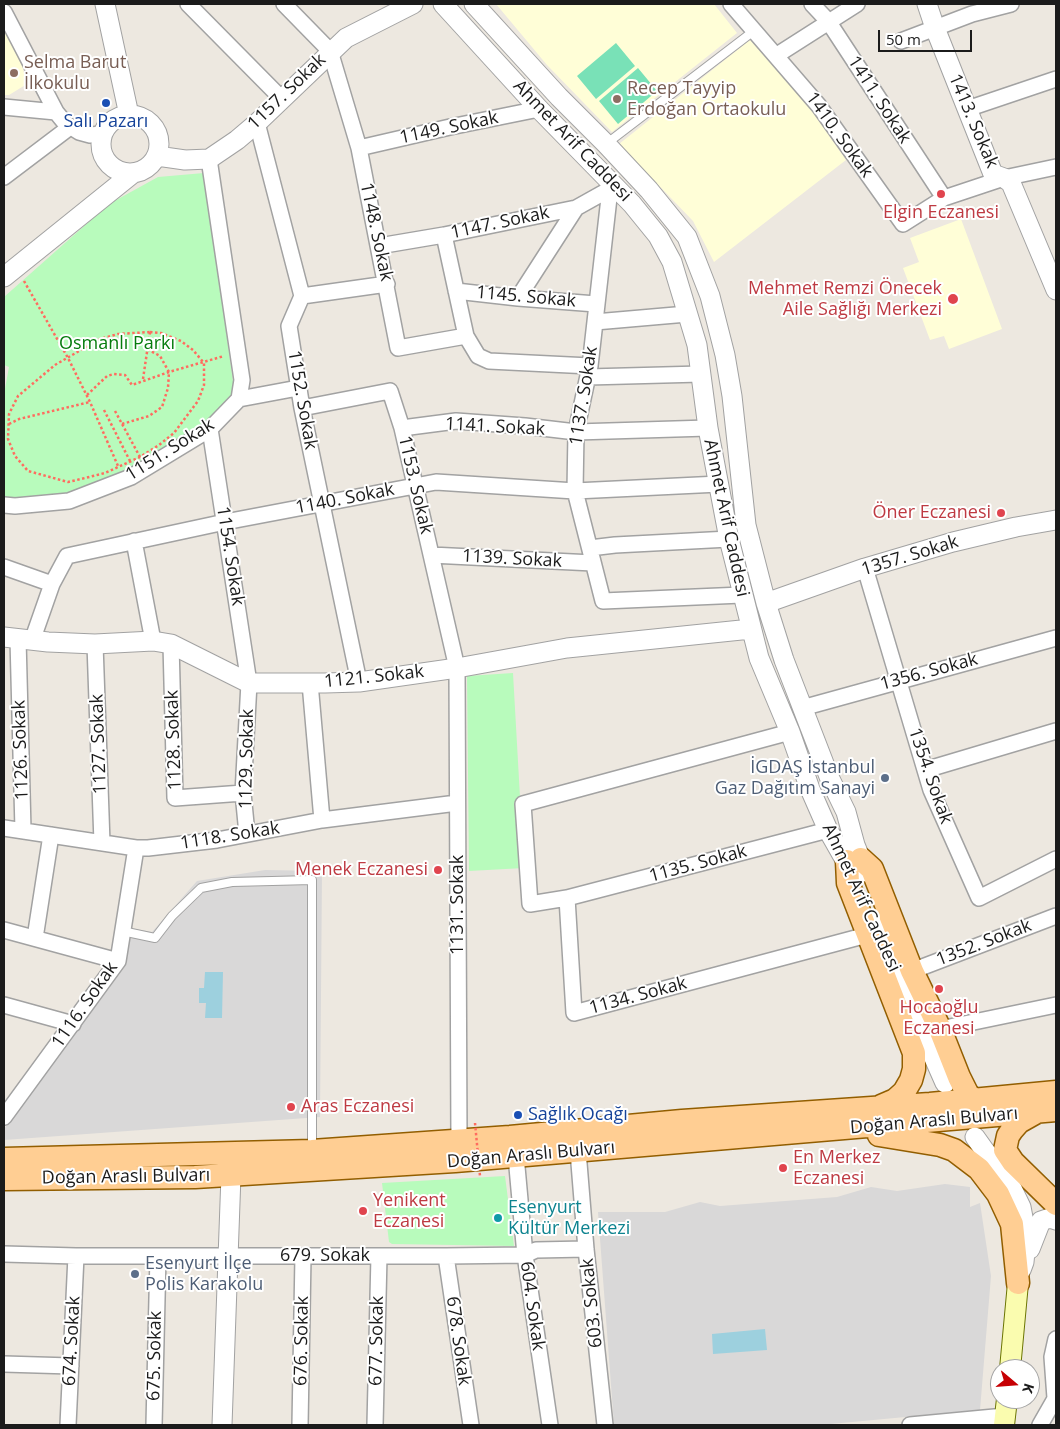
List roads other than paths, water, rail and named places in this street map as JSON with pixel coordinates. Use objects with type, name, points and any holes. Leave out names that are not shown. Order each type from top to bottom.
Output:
[{"type":"main road","points":[[875,1108],[895,1100],[904,1092],[911,1080],[914,1069],[914,1053],[848,883],[854,860],[872,869],[912,971],[940,1029],[959,1077],[968,1095],[974,1100]]},
{"type":"main road","name":"Doğan Araslı Bulvarı","points":[[4,1159],[312,1151],[458,1141],[682,1121],[875,1108],[1056,1092]]},
{"type":"main road","points":[[1046,1111],[1019,1122],[1008,1136],[1005,1150],[1012,1162],[1056,1204]]},
{"type":"main road","name":"Doğan Araslı Bulvarı","points":[[4,1178],[231,1175],[455,1161],[1046,1111]]},
{"type":"main road","points":[[846,1129],[940,1145],[954,1150],[979,1169],[998,1194],[1012,1224],[1021,1272],[1011,1359]]},
{"type":"street","points":[[105,4],[129,115]]},
{"type":"street","points":[[188,4],[282,99]]},
{"type":"street","points":[[284,4],[330,51]]},
{"type":"street","name":"1157. Sokak","points":[[209,159],[237,140],[257,123],[330,51],[346,38],[388,8],[413,4]]},
{"type":"street","name":"Ahmet Arif Caddesi","points":[[443,4],[539,109],[612,186],[632,204],[658,236],[672,262],[697,345],[708,428],[729,539],[759,658],[828,830],[854,860]]},
{"type":"street","name":"Ahmet Arif Caddesi","points":[[474,4],[606,144],[687,237],[710,296],[722,341],[732,396],[746,525],[766,602],[784,660],[802,708],[830,779],[846,812],[857,881],[949,1082]]},
{"type":"street","name":"1410. Sokak","points":[[731,4],[777,55],[819,106],[903,224],[944,198]]},
{"type":"street","name":"1411. Sokak","points":[[812,4],[828,21],[944,198]]},
{"type":"street","points":[[777,55],[857,4]]},
{"type":"street","name":"1413. Sokak","points":[[927,4],[993,174],[1004,178],[1012,185],[1056,290]]},
{"type":"street","points":[[901,41],[936,28],[971,9],[1011,4]]},
{"type":"street","points":[[4,12],[56,112],[70,127],[79,132],[90,135],[102,134]]},
{"type":"street","name":"1148. Sokak","points":[[330,51],[359,148],[398,348],[466,336]]},
{"type":"street","points":[[967,110],[1056,79]]},
{"type":"street","points":[[4,108],[56,112]]},
{"type":"street","name":"1149. Sokak","points":[[359,148],[539,109]]},
{"type":"street","points":[[10,272],[132,174],[147,168],[157,156],[158,137],[148,120],[139,116],[120,116],[113,120],[102,134],[100,144],[106,162],[113,169],[122,173],[132,174]]},
{"type":"street","points":[[257,123],[302,296],[387,284]]},
{"type":"street","points":[[4,177],[70,127]]},
{"type":"street","points":[[157,156],[184,160],[209,159],[242,380],[239,399],[298,388]]},
{"type":"street","points":[[944,198],[1004,178],[1056,167]]},
{"type":"street","name":"1147. Sokak","points":[[379,246],[444,235],[576,208],[612,186]]},
{"type":"street","name":"1137. Sokak","points":[[612,186],[589,372],[576,432],[575,491],[603,601],[742,594]]},
{"type":"street","points":[[518,298],[576,208]]},
{"type":"street","points":[[444,235],[466,336],[478,356],[489,361],[589,372],[701,374]]},
{"type":"street","name":"1145. Sokak","points":[[456,291],[596,304]]},
{"type":"street","name":"1152. Sokak","points":[[302,296],[289,326],[298,388],[359,682]]},
{"type":"street","points":[[595,322],[687,314]]},
{"type":"street","name":"1153. Sokak","points":[[302,408],[390,391],[402,428],[457,668]]},
{"type":"street","name":"1151. Sokak","points":[[4,505],[15,506],[69,501],[131,477],[210,429],[239,399]]},
{"type":"street","name":"1141. Sokak","points":[[402,428],[456,421],[576,432],[708,428]]},
{"type":"street","points":[[708,428],[725,430],[737,446]]},
{"type":"street","name":"1154. Sokak","points":[[210,429],[249,683]]},
{"type":"street","name":"1140. Sokak","points":[[18,639],[67,556],[134,541],[436,482],[575,491],[719,484]]},
{"type":"street","name":"1357. Sokak","points":[[766,602],[865,568],[953,542],[1056,520]]},
{"type":"street","name":"1139. Sokak","points":[[432,555],[591,555],[615,545],[729,539]]},
{"type":"street","points":[[134,541],[162,643]]},
{"type":"street","points":[[4,567],[52,584]]},
{"type":"street","name":"1354. Sokak","points":[[865,568],[931,790],[979,898],[1056,859]]},
{"type":"street","name":"1121. Sokak","points":[[18,639],[95,644],[162,643],[249,683],[310,683],[359,682],[457,668],[567,648],[751,629]]},
{"type":"street","name":"1356. Sokak","points":[[802,708],[1056,638]]},
{"type":"street","name":"1126. Sokak","points":[[18,639],[23,830]]},
{"type":"street","name":"1128. Sokak","points":[[162,643],[175,798],[243,793]]},
{"type":"street","name":"1127. Sokak","points":[[95,644],[102,843]]},
{"type":"street","name":"1131. Sokak","points":[[457,668],[458,1141]]},
{"type":"street","name":"1129. Sokak","points":[[247,834],[243,793],[249,683]]},
{"type":"street","points":[[310,683],[322,820]]},
{"type":"street","points":[[926,770],[1056,731]]},
{"type":"street","points":[[567,898],[530,904],[523,804],[790,732]]},
{"type":"street","points":[[810,789],[816,796],[830,792],[832,789],[830,779]]},
{"type":"street","name":"1118. Sokak","points":[[4,828],[136,848],[148,848],[217,840],[322,820],[457,803]]},
{"type":"street","name":"1135. Sokak","points":[[567,898],[828,830]]},
{"type":"street","points":[[35,938],[51,835]]},
{"type":"street","name":"1116. Sokak","points":[[4,1117],[118,961],[136,848]]},
{"type":"street","name":"1134. Sokak","points":[[567,898],[574,1013],[867,935]]},
{"type":"street","name":"1352. Sokak","points":[[912,971],[1056,916]]},
{"type":"street","points":[[4,930],[118,961]]},
{"type":"street","points":[[4,1005],[73,1024]]},
{"type":"street","points":[[940,1029],[1056,1005]]},
{"type":"street","points":[[1021,1272],[1025,1228],[1021,1206],[1008,1180],[985,1152],[979,1136],[1056,1219]]},
{"type":"street","name":"603. Sokak","points":[[578,1151],[586,1249],[605,1425]]},
{"type":"street","name":"604. Sokak","points":[[516,1156],[525,1255],[550,1425]]},
{"type":"street","points":[[222,1425],[231,1175]]},
{"type":"street","points":[[1021,1272],[1041,1222],[1050,1218],[1056,1219]]},
{"type":"street","name":"679. Sokak","points":[[4,1254],[76,1256],[446,1256],[525,1255],[536,1250],[586,1249]]},
{"type":"street","name":"674. Sokak","points":[[68,1425],[76,1256]]},
{"type":"street","name":"675. Sokak","points":[[154,1425],[158,1256]]},
{"type":"street","name":"676. Sokak","points":[[300,1425],[303,1256]]},
{"type":"street","name":"677. Sokak","points":[[375,1425],[378,1256]]},
{"type":"street","name":"678. Sokak","points":[[446,1256],[471,1425]]},
{"type":"street","points":[[1040,1425],[1056,1398],[1052,1357],[1056,1339]]},
{"type":"street","points":[[4,1364],[71,1366]]},
{"type":"street","points":[[910,1425],[1006,1413]]},
{"type":"lane","points":[[606,144],[754,30]]},
{"type":"lane","points":[[122,931],[156,938],[172,916],[201,888],[232,882],[312,880],[312,1151]]},
{"type":"water","points":[[205,972],[223,972],[222,1018],[205,1018],[206,1003],[199,1003],[199,988],[204,988]]},
{"type":"water","points":[[765,1329],[767,1350],[713,1354],[712,1334]]},
{"type":"place","name":"Selma Barut İlkokulu","points":[[14,73]]},
{"type":"place","name":"Recep Tayyip Erdoğan Ortaokulu","points":[[617,99]]},
{"type":"place","name":"Salı Pazarı","points":[[106,103]]},
{"type":"place","name":"Elgin Eczanesi","points":[[941,194]]},
{"type":"place","name":"Mehmet Remzi Önecek Aile Sağlığı Merkezi","points":[[953,299]]},
{"type":"place","name":"Öner Eczanesi","points":[[1001,513]]},
{"type":"place","name":"İGDAŞ İstanbul Gaz Dağıtım Sanayi","points":[[885,778]]},
{"type":"place","name":"Menek Eczanesi","points":[[438,870]]},
{"type":"place","name":"Hocaoğlu Eczanesi","points":[[939,989]]},
{"type":"place","name":"Aras Eczanesi","points":[[291,1107]]},
{"type":"place","name":"Sağlık Ocağı","points":[[518,1115]]},
{"type":"place","name":"En Merkez Eczanesi","points":[[783,1168]]},
{"type":"place","name":"Yenikent Eczanesi","points":[[363,1211]]},
{"type":"place","name":"Esenyurt Kültür Merkezi","points":[[498,1218]]},
{"type":"place","name":"Esenyurt İlçe Polis Karakolu","points":[[135,1274]]},
{"type":"park label","name":"Osmanlı Parkı","points":[[117,344]]}]
